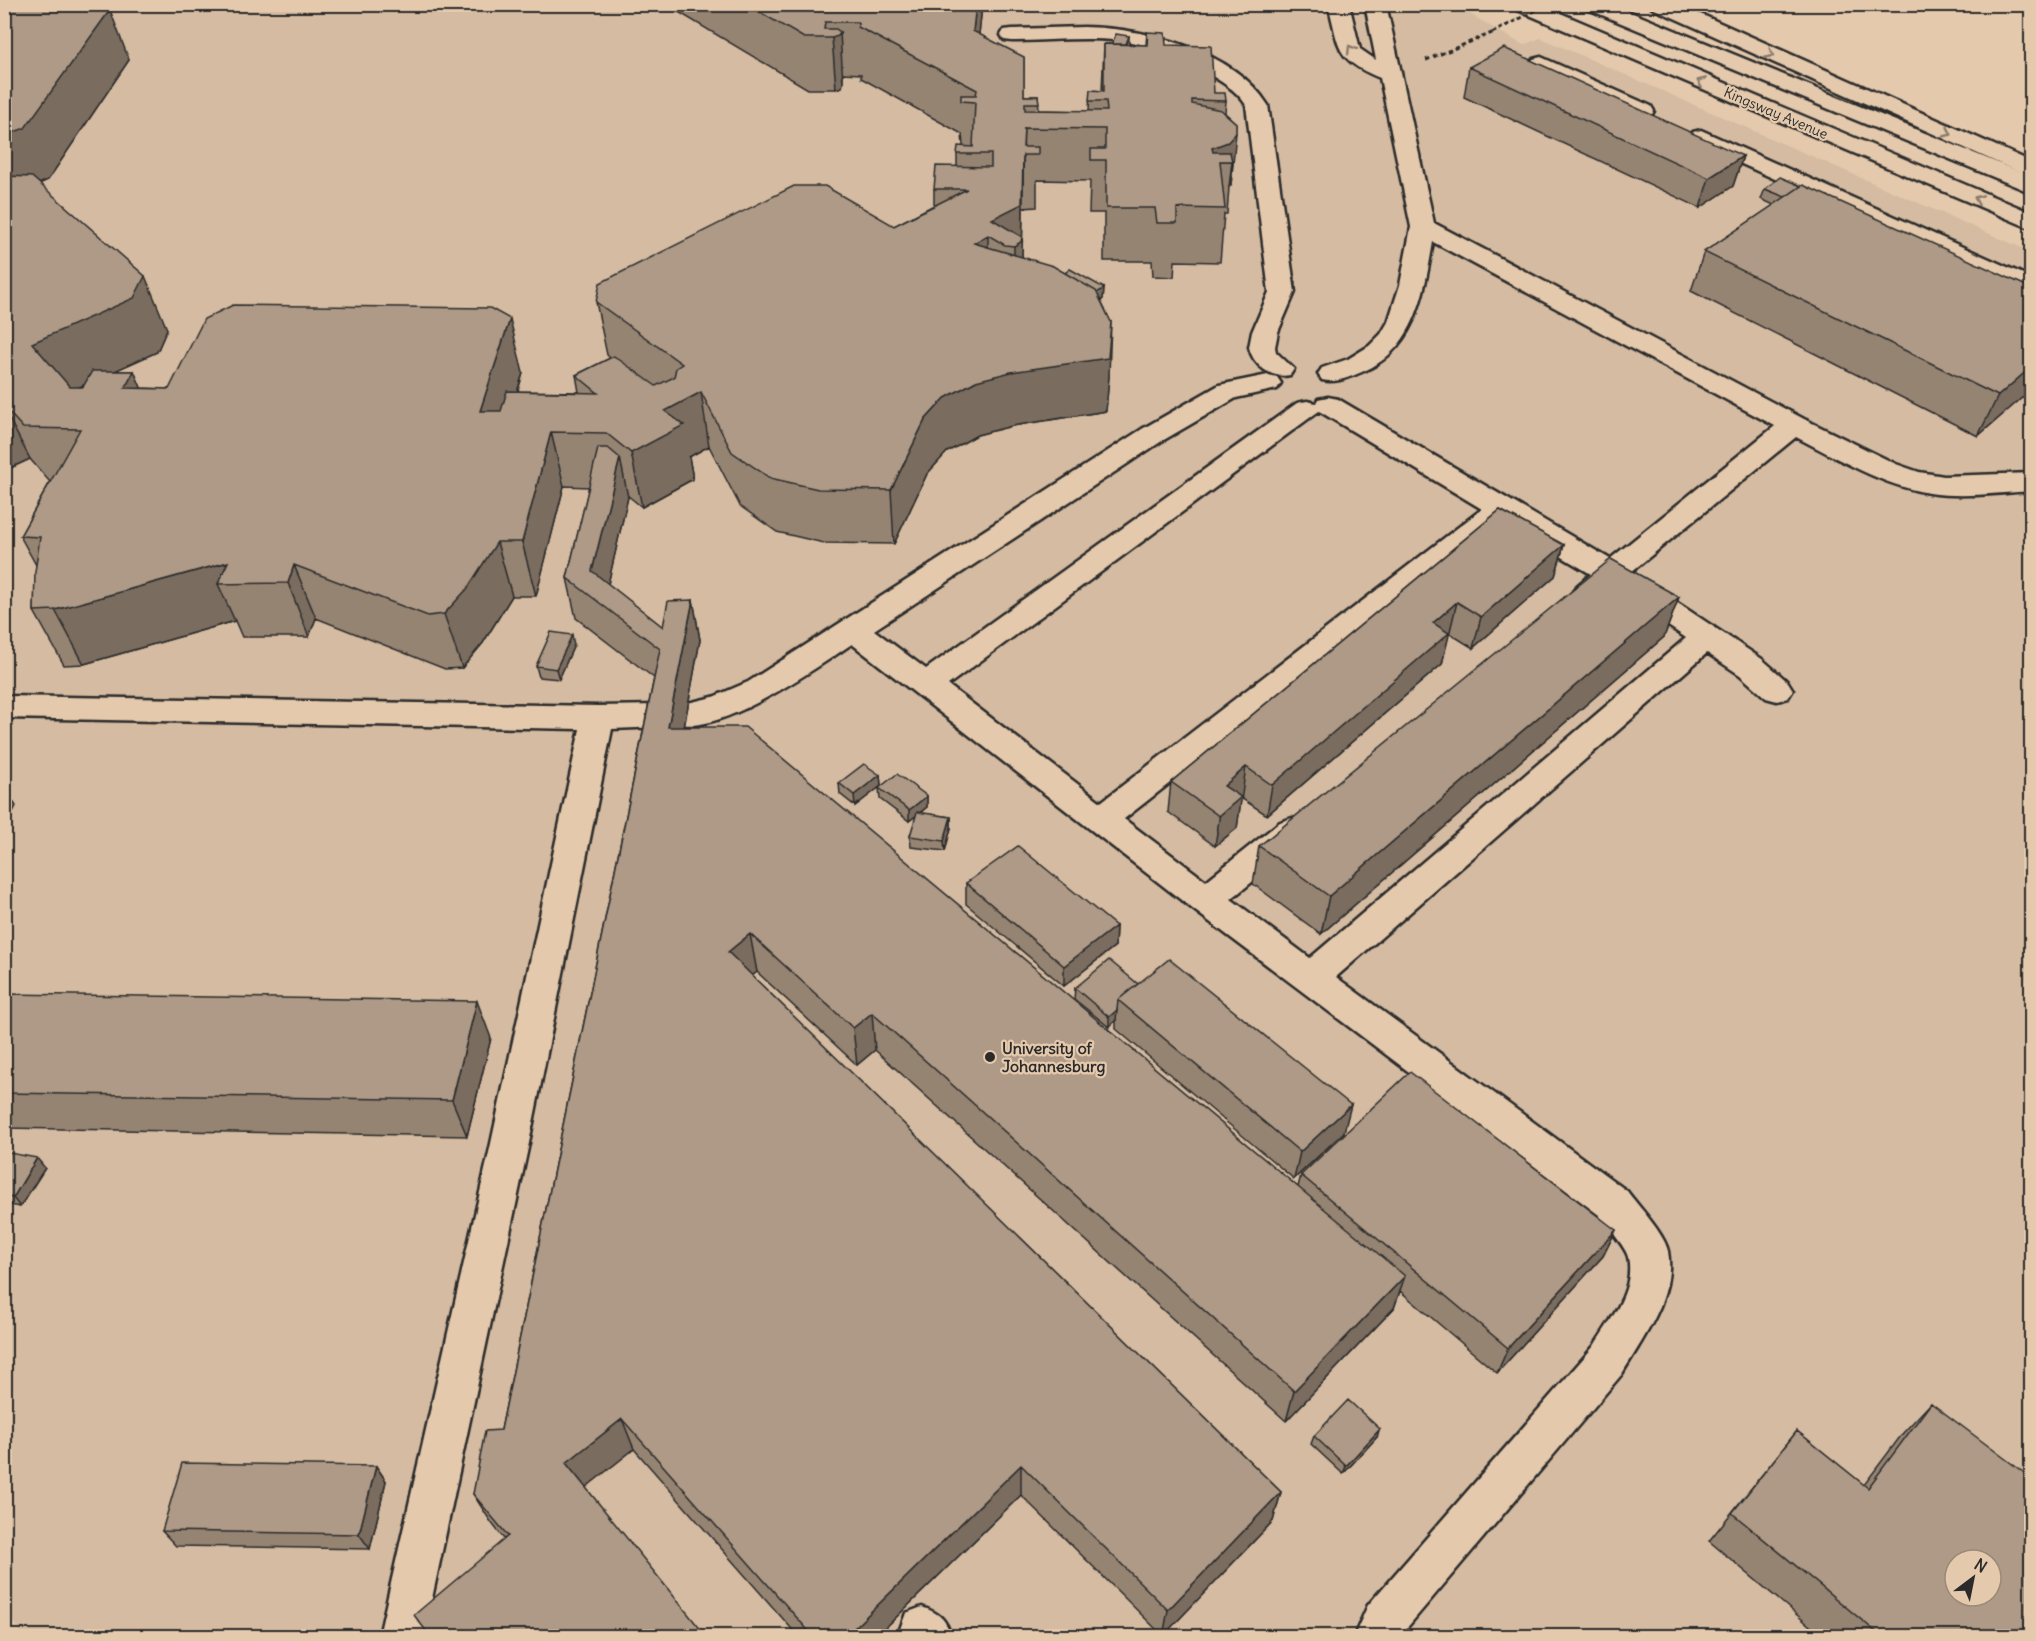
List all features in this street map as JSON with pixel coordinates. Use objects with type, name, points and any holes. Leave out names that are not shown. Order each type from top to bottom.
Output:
[{"type":"main road","points":[[1338,4],[1349,51],[1366,65],[1389,75]]},
{"type":"main road","points":[[1330,374],[1360,364],[1393,339],[1406,315],[1423,227],[1375,4]]},
{"type":"main road","name":"Kingsway Avenue","points":[[1520,4],[2031,222]]},
{"type":"main road","points":[[1592,4],[2031,186]]},
{"type":"main road","points":[[1659,4],[2031,171]]},
{"type":"main road","points":[[1012,35],[1104,35],[1155,41],[1222,73],[1251,94],[1257,105],[1282,292],[1280,305],[1262,338],[1261,346],[1274,376],[1270,393],[1278,401],[1292,407],[1318,407],[1502,508],[1611,573],[1751,667],[1777,690]]},
{"type":"main road","points":[[1541,64],[1661,119]]},
{"type":"main road","points":[[1683,129],[2031,288]]},
{"type":"main road","points":[[1423,227],[1794,425],[1894,473],[1915,481],[1954,485],[2031,482]]},
{"type":"main road","points":[[4,707],[598,718],[674,715],[719,708],[759,690],[1215,396],[1306,366],[1319,368],[1330,374],[1337,382],[1340,391],[1336,399],[1318,407],[926,685]]},
{"type":"main road","points":[[1565,610],[1794,425]]},
{"type":"main road","points":[[1102,819],[1502,508]]},
{"type":"main road","points":[[853,629],[1206,900],[1613,1203],[1648,1251],[1648,1286],[1635,1315],[1608,1360],[1384,1621],[1376,1636]]},
{"type":"main road","points":[[1311,978],[1706,637]]},
{"type":"main road","points":[[401,1636],[508,1148],[598,718]]},
{"type":"main road","points":[[1206,900],[1317,811]]},
{"type":"path","points":[[1389,75],[1492,33],[1548,4]]},
{"type":"shaded area","points":[[1287,4],[1303,11],[1395,12],[1407,5],[1454,5],[1523,45],[1541,38],[2031,252],[2031,1636],[24,1636],[4,1609],[4,5]]},
{"type":"building","points":[[4,4],[103,4],[110,10],[25,128],[4,136]]},
{"type":"building","points":[[746,4],[976,4],[973,31],[1024,57],[1024,96],[1038,96],[1039,103],[1025,103],[1025,110],[1107,111],[1106,101],[1089,101],[1090,90],[1104,91],[1104,44],[1148,45],[1147,32],[1165,33],[1166,45],[1211,46],[1214,93],[1225,93],[1226,101],[1192,100],[1192,104],[1221,110],[1236,123],[1236,133],[1228,142],[1212,148],[1213,152],[1230,152],[1232,161],[1220,161],[1225,209],[1177,208],[1177,223],[1157,223],[1155,208],[1106,208],[1106,160],[1091,160],[1091,149],[1105,149],[1105,129],[1024,128],[1023,147],[1038,147],[1038,155],[1023,155],[1022,204],[992,219],[1022,237],[1021,242],[1014,246],[1005,245],[988,235],[974,243],[1053,266],[1096,291],[1111,322],[1108,358],[1011,372],[976,381],[945,398],[925,420],[891,490],[818,489],[770,478],[732,452],[701,392],[665,411],[684,425],[631,453],[606,433],[551,432],[522,542],[497,542],[467,589],[444,614],[428,616],[294,565],[288,583],[218,584],[228,562],[55,610],[34,611],[35,572],[40,537],[20,536],[80,429],[23,428],[4,407],[4,176],[32,177],[145,276],[134,298],[32,343],[70,387],[83,387],[92,371],[134,371],[125,388],[169,389],[204,319],[233,305],[490,308],[510,319],[480,411],[501,411],[507,391],[598,393],[576,375],[614,356],[656,386],[674,377],[676,368],[682,364],[596,302],[600,283],[794,186],[825,186],[894,226],[967,189],[934,189],[936,166],[991,167],[991,154],[957,154],[958,146],[973,147],[975,102],[961,101],[961,95],[976,95],[977,90],[858,27],[858,22],[825,22],[824,29],[836,29],[840,32],[838,36],[804,38]]},
{"type":"building","points":[[1116,34],[1129,36],[1126,44],[1112,44]]},
{"type":"building","points":[[1504,48],[1743,156],[1709,178],[1469,67]]},
{"type":"building","points":[[1780,177],[1801,186],[1785,197],[1765,189]]},
{"type":"building","points":[[1803,185],[2031,288],[2031,367],[1998,396],[1704,252]]},
{"type":"building","points":[[1070,269],[1104,288],[1097,293],[1065,273]]},
{"type":"building","name":"University of Johannesburg","points":[[598,448],[608,448],[620,458],[592,571],[663,627],[668,601],[693,600],[668,727],[745,727],[1405,1276],[1294,1391],[872,1013],[853,1028],[750,934],[728,952],[1281,1492],[1168,1610],[1021,1465],[846,1636],[813,1636],[622,1419],[566,1463],[706,1636],[430,1636],[414,1615],[508,1536],[473,1494],[485,1431],[501,1430],[660,649],[567,578]]},
{"type":"building","points":[[1500,510],[1564,545],[1481,617],[1457,602],[1433,623],[1449,633],[1272,785],[1246,767],[1224,786],[1241,797],[1219,816],[1171,782]]},
{"type":"building","points":[[1611,559],[1679,597],[1329,896],[1259,846]]},
{"type":"building","points":[[551,632],[572,635],[556,669],[536,666]]},
{"type":"building","points":[[864,764],[880,775],[854,795],[839,783]]},
{"type":"building","points":[[897,774],[927,796],[909,810],[879,788]]},
{"type":"building","points":[[917,812],[951,817],[944,841],[910,836]]},
{"type":"building","points":[[1018,846],[1116,926],[1064,966],[966,883]]},
{"type":"building","points":[[1169,959],[1351,1105],[1300,1152],[1118,1000]]},
{"type":"building","points":[[1109,960],[1138,984],[1118,1000],[1117,1010],[1109,1017],[1075,988]]},
{"type":"building","points":[[4,994],[477,1001],[452,1100],[4,1093]]},
{"type":"building","points":[[1410,1072],[1616,1230],[1508,1348],[1301,1175]]},
{"type":"building","points":[[4,1152],[37,1158],[13,1198],[4,1196]]},
{"type":"building","points":[[1348,1400],[1380,1429],[1346,1466],[1314,1436]]},
{"type":"building","points":[[1931,1403],[2031,1478],[2031,1636],[1881,1636],[1732,1513],[1797,1431],[1868,1488]]},
{"type":"building","points":[[182,1463],[376,1466],[359,1534],[162,1531]]},
{"type":"place","name":"University of Johannesburg","points":[[990,1057]]}]
